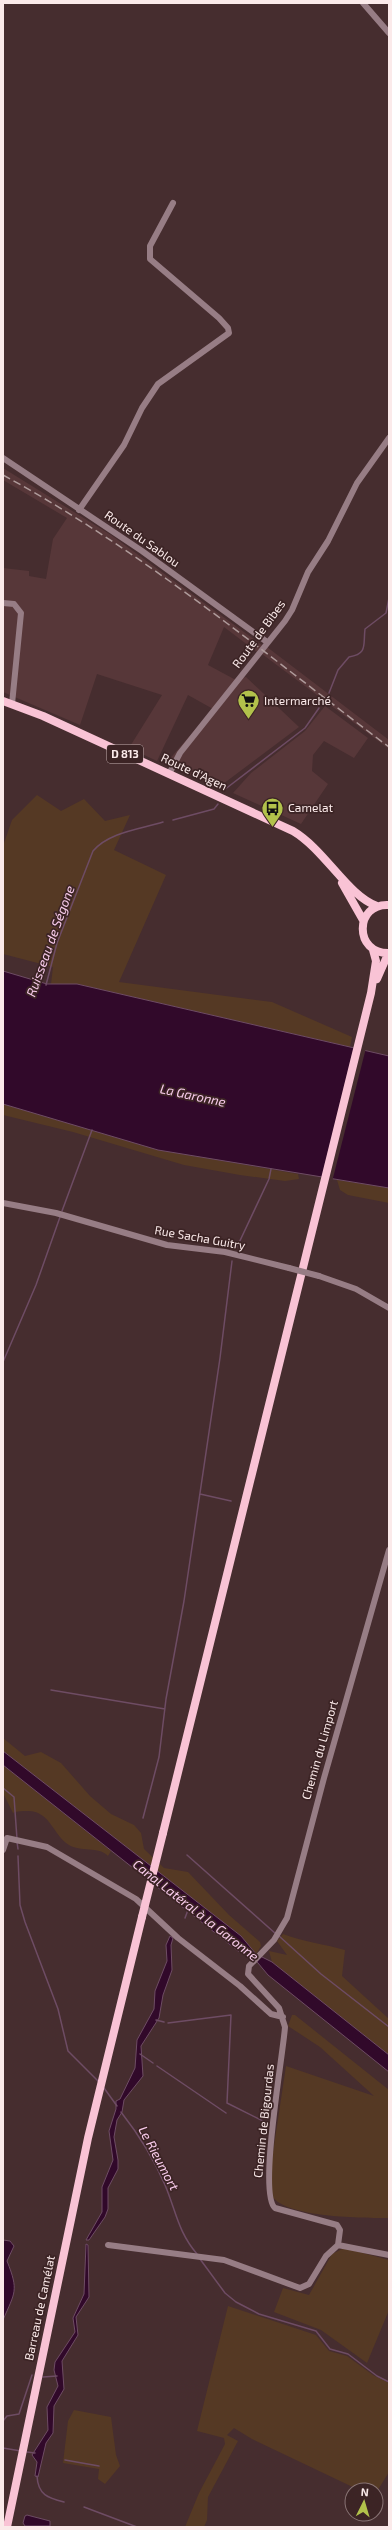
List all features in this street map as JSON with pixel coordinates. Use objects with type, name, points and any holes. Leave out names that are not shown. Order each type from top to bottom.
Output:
[{"type":"main road","name":"Route d'Agen","points":[[3,701],[169,774],[293,831],[310,843],[324,856],[362,898],[385,904]]},
{"type":"main road","name":"Route d'Agen","points":[[324,856],[364,920]]},
{"type":"main road","points":[[370,997],[376,961],[373,950],[364,938],[364,920],[370,910],[385,904]]},
{"type":"main road","points":[[370,997],[388,954],[373,950]]},
{"type":"main road","name":"Barreau de Camélat","points":[[7,2527],[98,2095],[370,997]]},
{"type":"street","points":[[363,3],[389,33]]},
{"type":"street","points":[[79,510],[124,445],[150,394],[158,384],[229,334],[228,328],[219,318],[150,259],[150,246],[173,203]]},
{"type":"street","name":"Route de Bibes","points":[[169,774],[180,753],[292,610],[308,572],[328,541],[357,483],[389,438]]},
{"type":"street","name":"Route du Sablou","points":[[3,458],[142,551],[267,642]]},
{"type":"street","points":[[3,603],[14,604],[21,613],[12,704]]},
{"type":"street","name":"Rue Sacha Guitry","points":[[3,1203],[56,1213],[167,1245],[233,1254],[319,1276],[356,1289],[389,1308]]},
{"type":"street","name":"Chemin du Limport","points":[[252,1963],[262,1950],[274,1940],[287,1918],[324,1778],[389,1550]]},
{"type":"street","points":[[3,1850],[10,1838],[42,1845],[136,1899],[178,1938],[240,1986],[271,2014],[283,2017]]},
{"type":"street","name":"Chemin de Bigourdas","points":[[252,1963],[248,1974],[280,2008],[283,2017],[284,2035],[270,2159],[269,2199],[275,2208],[337,2225],[340,2230],[338,2244]]},
{"type":"street","points":[[108,2245],[224,2260],[300,2288],[309,2284],[326,2256],[338,2244],[389,2255]]},
{"type":"shaded area","points":[[3,468],[111,535],[262,645],[257,652],[224,627],[208,665],[234,679],[246,677],[299,727],[219,787],[163,763],[167,762],[213,709],[188,695],[157,761],[129,748],[162,695],[97,674],[80,725],[3,692],[3,568],[29,571],[29,576],[46,579],[53,539],[67,518],[3,480]]},
{"type":"shaded area","points":[[267,647],[389,740],[389,749],[262,654]]},
{"type":"shaded area","points":[[325,706],[368,738],[354,758],[324,741],[313,755],[312,771],[328,784],[301,824],[233,793],[251,773],[305,731]]},
{"type":"shaded area","points":[[37,795],[61,811],[84,799],[105,821],[130,815],[114,850],[166,875],[119,982],[272,1002],[352,1037],[350,1047],[77,984],[51,984],[53,967],[3,954],[3,846],[12,820]]},
{"type":"shaded area","points":[[3,1104],[158,1150],[298,1174],[299,1179],[285,1181],[184,1165],[73,1132],[3,1115]]},
{"type":"shaded area","points":[[337,1180],[389,1188],[389,1203],[348,1195],[340,1190]]},
{"type":"shaded area","points":[[3,1738],[25,1756],[41,1752],[61,1763],[90,1796],[111,1814],[134,1825],[141,1833],[144,1849],[164,1868],[188,1872],[229,1915],[260,1942],[261,1946],[256,1954],[241,1936],[3,1751]]},
{"type":"shaded area","points":[[3,1765],[111,1851],[108,1856],[100,1851],[78,1848],[69,1845],[46,1819],[35,1812],[22,1811],[13,1813],[3,1793]]},
{"type":"shaded area","points":[[283,1934],[345,1950],[342,1976],[389,2019],[389,2055],[272,1962],[269,1951],[287,1955],[277,1941]]},
{"type":"shaded area","points":[[292,2015],[295,2015],[389,2090],[389,2218],[345,2217],[309,2213],[293,2209],[280,2203],[272,2196],[272,2159],[286,2066],[374,2096],[320,2047],[288,2026]]},
{"type":"shaded area","points":[[344,2248],[389,2260],[389,2310],[367,2363],[321,2330],[274,2312],[283,2288],[309,2295],[332,2254]]},
{"type":"shaded area","points":[[228,2306],[316,2335],[329,2351],[347,2356],[373,2375],[389,2383],[389,2472],[383,2482],[344,2483],[252,2439],[234,2428],[227,2435],[238,2441],[208,2497],[207,2520],[204,2527],[185,2527],[199,2493],[225,2444],[224,2438],[197,2431]]},
{"type":"shaded area","points":[[74,2410],[111,2417],[116,2455],[120,2466],[105,2484],[98,2479],[99,2469],[63,2463],[68,2421]]},
{"type":"water","name":"La Garonne","points":[[3,971],[47,984],[77,984],[389,1056],[389,1188],[158,1150],[3,1104]]},
{"type":"water","name":"Canal Latéral à la Garonne","points":[[3,1751],[241,1936],[256,1954],[272,1962],[389,2055],[389,2072],[268,1975],[253,1957],[238,1951],[3,1765]]},
{"type":"water","points":[[170,1936],[173,1938],[171,1945],[172,1970],[163,1995],[159,2018],[141,2046],[143,2076],[124,2100],[122,2112],[117,2120],[114,2137],[118,2169],[108,2188],[108,2209],[105,2217],[89,2240],[86,2240],[102,2212],[102,2187],[113,2160],[109,2131],[116,2109],[116,2101],[120,2099],[135,2068],[137,2040],[154,2009],[155,1991],[167,1961],[166,1945]]},
{"type":"water","points":[[3,2240],[10,2241],[14,2246],[7,2261],[13,2279],[14,2291],[3,2320]]},
{"type":"water","points":[[86,2244],[88,2245],[89,2297],[76,2317],[78,2335],[62,2361],[64,2389],[54,2406],[53,2433],[46,2443],[38,2477],[35,2476],[37,2462],[32,2455],[48,2430],[47,2407],[58,2386],[54,2370],[55,2362],[75,2332],[73,2318],[84,2294]]},
{"type":"water","points":[[27,2515],[50,2521],[50,2526],[25,2526],[23,2523],[25,2516]]},
{"type":"pier","points":[[354,1046],[366,1048],[332,1182],[321,1180]]},
{"type":"waterway","name":"Ruisseau de Ségone","points":[[329,693],[338,670],[349,657],[355,656],[362,651],[365,629],[386,613],[389,598]]},
{"type":"waterway","name":"Ruisseau de Ségone","points":[[224,790],[305,728],[319,708]]},
{"type":"waterway","name":"Ruisseau de Ségone","points":[[173,820],[214,809],[218,804]]},
{"type":"waterway","name":"Ruisseau de Ségone","points":[[46,985],[57,943],[93,851],[108,839],[116,835],[163,822]]},
{"type":"waterway","points":[[62,1211],[92,1130]]},
{"type":"waterway","points":[[237,1247],[269,1179],[271,1169]]},
{"type":"waterway","points":[[3,1362],[36,1285],[60,1217]]},
{"type":"waterway","points":[[143,1818],[159,1757],[166,1699],[184,1601],[220,1358],[232,1261]]},
{"type":"waterway","points":[[200,1494],[231,1501]]},
{"type":"waterway","points":[[51,1690],[165,1709]]},
{"type":"waterway","name":"Le Rieumort","points":[[3,1788],[14,1797],[17,1839]]},
{"type":"waterway","name":"Le Rieumort","points":[[17,1842],[18,1849]]},
{"type":"waterway","points":[[187,1855],[276,1934]]},
{"type":"waterway","name":"Le Rieumort","points":[[18,1856],[20,1905],[58,2009],[68,2051],[99,2082]]},
{"type":"waterway","name":"Canal Latéral à la Garonne","points":[[185,1918],[188,1910]]},
{"type":"waterway","points":[[279,1936],[321,1974],[389,2027]]},
{"type":"waterway","points":[[168,2023],[231,2015],[227,2103],[269,2124]]},
{"type":"waterway","points":[[156,2020],[164,2022]]},
{"type":"waterway","points":[[140,2054],[153,2063]]},
{"type":"waterway","points":[[157,2066],[226,2113]]},
{"type":"waterway","name":"Le Rieumort","points":[[104,2088],[117,2106]]},
{"type":"waterway","name":"Le Rieumort","points":[[121,2112],[140,2138],[156,2166],[165,2185],[181,2229],[197,2254]]},
{"type":"waterway","name":"Le Rieumort","points":[[200,2259],[225,2293],[236,2302],[259,2314],[316,2331],[330,2349],[348,2354],[377,2376],[389,2382]]},
{"type":"waterway","points":[[3,2421],[7,2416],[19,2414],[32,2375]]},
{"type":"waterway","points":[[43,2377],[57,2376]]},
{"type":"waterway","points":[[3,2448],[21,2451]]},
{"type":"waterway","points":[[27,2452],[35,2453]]},
{"type":"waterway","points":[[65,2460],[99,2466]]},
{"type":"waterway","points":[[37,2476],[39,2488],[45,2495],[64,2502]]},
{"type":"waterway","points":[[84,2507],[137,2527]]},
{"type":"railway","points":[[3,475],[54,504],[153,569],[248,639],[389,747]]},
{"type":"place","name":"Intermarché","points":[[249,720]]},
{"type":"place","name":"Camelat","points":[[273,828]]}]
